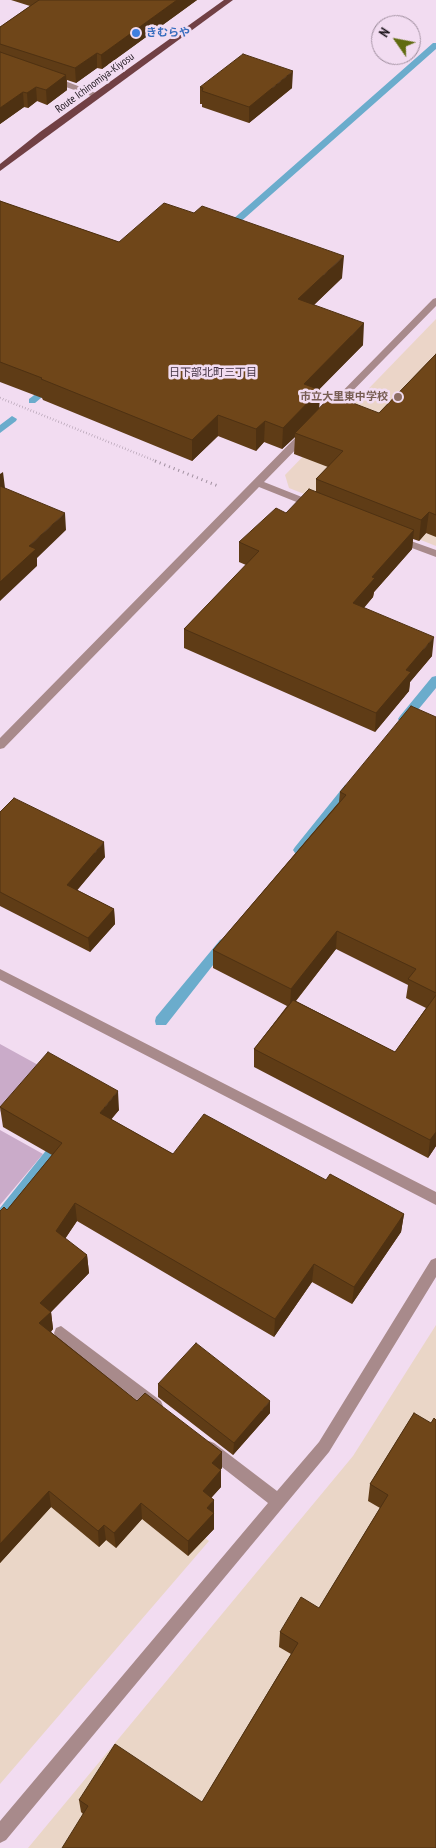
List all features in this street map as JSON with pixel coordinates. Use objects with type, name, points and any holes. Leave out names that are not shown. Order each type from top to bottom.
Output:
[{"type":"main road","name":"Route Ichinomiya-Kiyosu","points":[[0,168],[229,0]]},
{"type":"street","points":[[44,77],[97,95]]},
{"type":"street","points":[[0,746],[436,301]]},
{"type":"street","points":[[258,483],[320,508]]},
{"type":"street","points":[[382,533],[436,554]]},
{"type":"street","points":[[0,974],[436,1199]]},
{"type":"street","points":[[0,1834],[324,1447],[436,1264]]},
{"type":"street","points":[[61,1333],[170,1417]]},
{"type":"street","points":[[201,1441],[278,1501]]},
{"type":"path","points":[[0,398],[245,496]]},
{"type":"shaded area","name":"市立大里東中学校","points":[[436,319],[436,546],[289,488],[285,475]]},
{"type":"shaded area","points":[[0,1044],[40,1066],[0,1112]]},
{"type":"shaded area","points":[[0,1130],[43,1154],[0,1205]]},
{"type":"shaded area","points":[[436,1325],[436,1848],[28,1848],[353,1456]]},
{"type":"shaded area","points":[[0,1370],[209,1541],[0,1784]]},
{"type":"building","points":[[39,0],[177,0],[101,55],[97,53],[75,68],[0,44],[0,27]]},
{"type":"building","points":[[0,52],[66,75],[46,90],[36,87],[27,93],[23,92],[0,108]]},
{"type":"building","points":[[243,54],[293,71],[249,107],[202,91],[203,88],[200,87]]},
{"type":"building","points":[[0,201],[119,242],[164,203],[194,213],[202,206],[344,256],[298,299],[364,323],[304,384],[320,390],[283,428],[265,421],[256,429],[218,415],[192,440],[0,362]]},
{"type":"building","name":"市立大里東中学校","points":[[436,354],[436,515],[429,512],[421,520],[316,479],[343,451],[295,433],[332,395],[379,413]]},
{"type":"building","points":[[0,486],[65,513],[29,546],[36,549],[0,582]]},
{"type":"building","points":[[309,489],[414,530],[372,577],[375,578],[353,603],[434,637],[406,670],[411,672],[376,713],[184,629],[259,551],[239,542],[276,508],[286,513]]},
{"type":"building","points":[[411,706],[436,717],[436,993],[408,979],[416,969],[337,931],[291,989],[213,950],[346,795],[340,792]]},
{"type":"building","points":[[14,798],[104,842],[67,885],[114,909],[88,938],[0,892],[0,812]]},
{"type":"building","points":[[436,995],[436,1132],[430,1140],[254,1049],[293,1000],[395,1052]]},
{"type":"building","points":[[48,1052],[118,1091],[100,1113],[173,1154],[204,1114],[326,1180],[330,1174],[404,1214],[354,1287],[314,1264],[275,1319],[75,1203],[56,1231],[87,1255],[40,1303],[51,1312],[39,1323],[137,1401],[145,1393],[222,1452],[212,1463],[221,1470],[203,1491],[214,1500],[207,1508],[214,1513],[188,1541],[141,1503],[114,1533],[104,1525],[98,1531],[49,1491],[0,1544],[0,1211],[4,1207],[7,1210],[62,1143],[0,1107]]},
{"type":"building","points":[[196,1343],[270,1401],[234,1443],[158,1384]]},
{"type":"building","points":[[414,1413],[431,1423],[434,1418],[436,1420],[436,1848],[62,1848],[88,1806],[79,1800],[115,1744],[202,1802],[298,1643],[280,1632],[301,1597],[319,1608],[388,1495],[370,1484]]},
{"type":"waterway","points":[[226,230],[436,45]]},
{"type":"waterway","points":[[32,401],[50,386]]},
{"type":"waterway","points":[[0,430],[12,419]]},
{"type":"waterway","points":[[404,719],[436,680]]},
{"type":"waterway","points":[[299,850],[349,788]]},
{"type":"waterway","points":[[161,1021],[224,943]]},
{"type":"waterway","points":[[0,1218],[61,1142]]},
{"type":"place","name":"きむらや","points":[[136,33]]},
{"type":"place","name":"市立大里東中学校","points":[[398,397]]},
{"type":"district","name":"日下部北町三丁目","points":[[213,373]]}]
